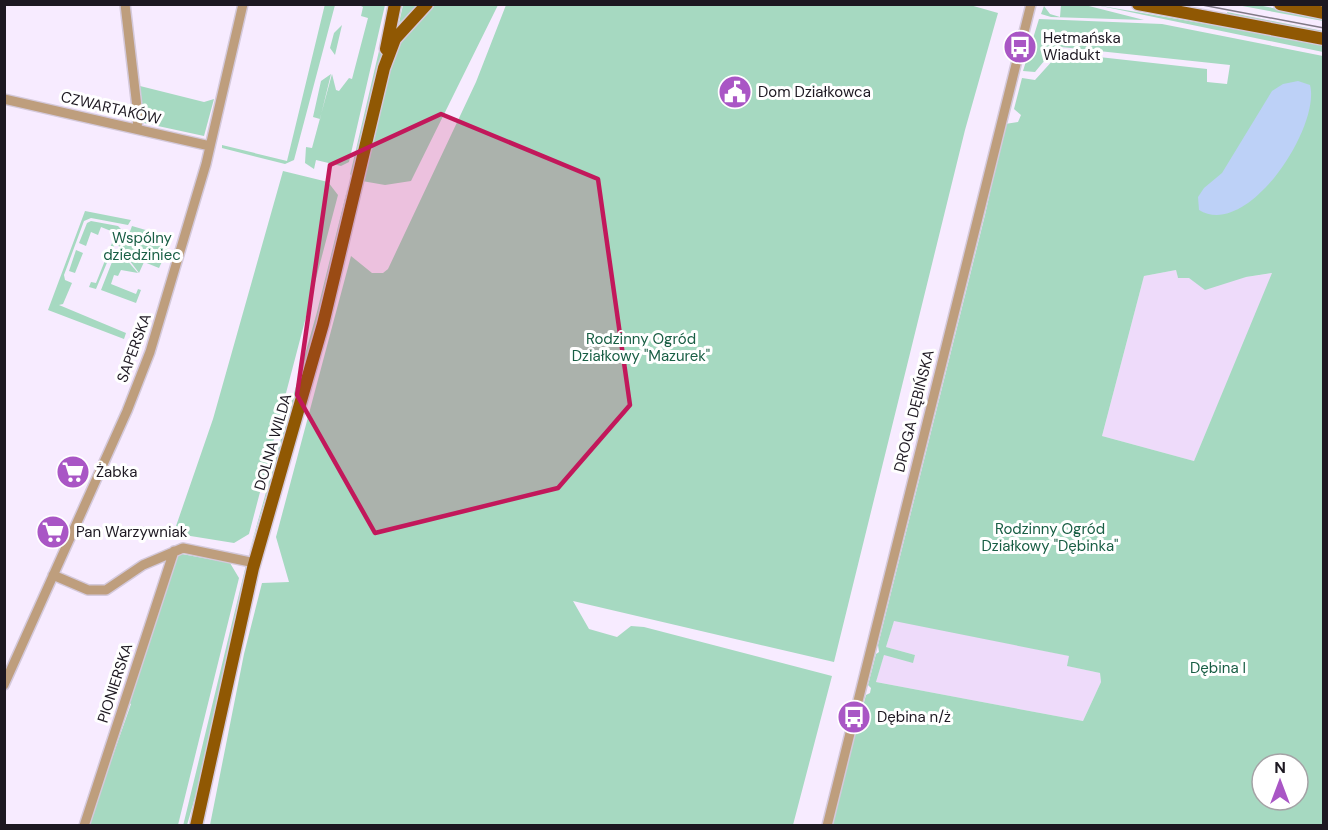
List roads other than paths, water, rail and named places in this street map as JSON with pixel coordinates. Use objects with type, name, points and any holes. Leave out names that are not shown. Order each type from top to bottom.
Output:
[{"type":"main road","name":"DOLNA WILDA","points":[[196,825],[255,562],[323,324],[384,68],[395,4]]},
{"type":"main road","name":"DOLNA WILDA","points":[[384,68],[395,39],[427,4]]},
{"type":"main road","points":[[1138,4],[1323,39]]},
{"type":"main road","points":[[1280,4],[1323,13]]},
{"type":"street","points":[[124,4],[138,116],[137,129]]},
{"type":"street","name":"SAPERSKA","points":[[4,685],[150,352],[210,146],[243,4]]},
{"type":"street","name":"DROGA DĘBIŃSKA","points":[[828,825],[1031,4]]},
{"type":"street","name":"CZWARTAKÓW","points":[[4,99],[210,146]]},
{"type":"street","points":[[53,575],[88,590],[106,590],[143,565],[183,548],[255,562]]},
{"type":"street","name":"PIONIERSKA","points":[[84,825],[174,551]]},
{"type":"water","points":[[1298,81],[1310,85],[1310,103],[1304,126],[1293,150],[1277,174],[1259,194],[1239,209],[1218,215],[1199,210],[1198,197],[1204,188],[1222,173],[1272,91],[1283,84]]},
{"type":"tram line","points":[[1197,4],[1324,28]]},
{"type":"place","name":"Hetmańska Wiadukt","points":[[1020,47]]},
{"type":"place","name":"Dom Działkowca","points":[[735,92]]},
{"type":"place","name":"Żabka","points":[[73,472]]},
{"type":"place","name":"Pan Warzywniak","points":[[53,532]]},
{"type":"place","name":"Dębina n/ż","points":[[854,717]]},
{"type":"park label","name":"Wspólny dziedziniec","points":[[142,246]]},
{"type":"park label","name":"Rodzinny Ogród Działkowy \"Mazurek\"","points":[[641,348]]},
{"type":"park label","name":"Rodzinny Ogród Działkowy \"Dębinka\"","points":[[1050,538]]},
{"type":"park label","name":"Dębina I","points":[[1218,668]]}]
